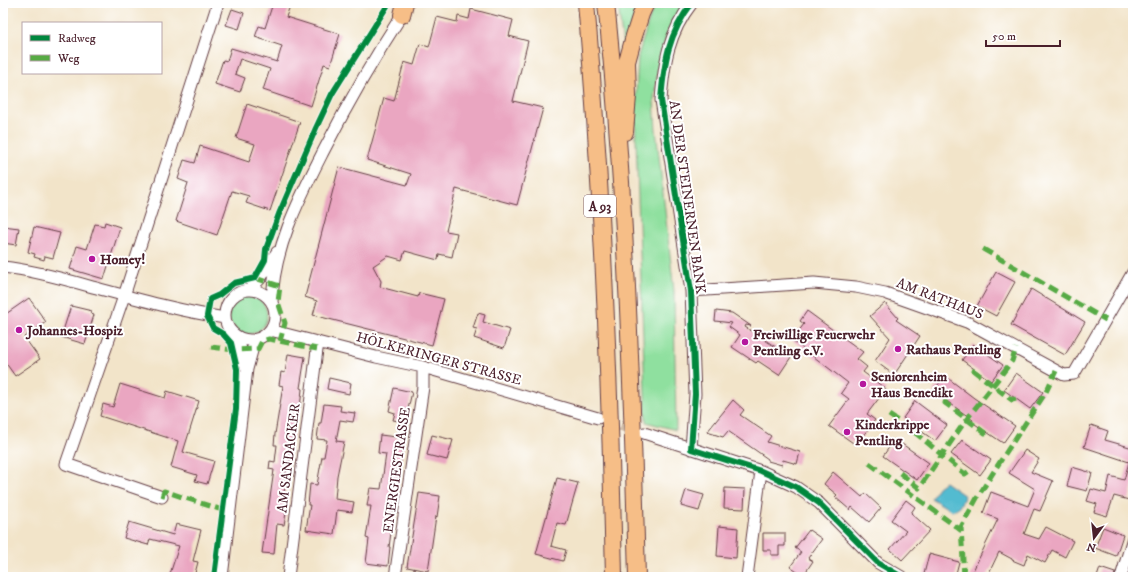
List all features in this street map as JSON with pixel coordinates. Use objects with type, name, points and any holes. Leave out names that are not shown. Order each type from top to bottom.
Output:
[{"type":"highway","name":"A 93","points":[[586,3],[598,149],[610,410],[614,577]]},
{"type":"highway","name":"A 93","points":[[606,3],[619,150],[633,421],[636,577]]},
{"type":"highway","points":[[619,150],[625,134],[628,96],[628,62],[634,36],[646,3]]},
{"type":"street","points":[[162,496],[66,464],[124,296],[218,3]]},
{"type":"street","name":"AN DER STEINERNEN BANK","points":[[691,448],[695,394],[691,292],[661,100],[662,81],[673,33],[684,13],[692,3]]},
{"type":"street","points":[[282,244],[260,279],[249,290],[234,296],[228,302],[225,310],[227,326],[238,337],[244,340],[256,340],[266,334],[274,324],[275,317],[272,303],[272,283],[282,244],[305,188],[349,101],[406,7]]},
{"type":"street","points":[[3,266],[41,273],[124,296],[207,316],[225,318]]},
{"type":"street","name":"AM RATHAUS","points":[[691,292],[814,283],[856,287],[884,293],[966,322],[1064,376],[1074,374],[1133,272]]},
{"type":"street","points":[[249,290],[262,294],[272,303]]},
{"type":"street","name":"HÖLKERINGER STRASSE","points":[[270,330],[423,367],[598,418]]},
{"type":"street","points":[[238,337],[247,369]]},
{"type":"street","points":[[222,577],[247,369],[256,340]]},
{"type":"street","name":"AM SANDACKER","points":[[288,577],[318,342]]},
{"type":"street","name":"ENERGIESTRASSE","points":[[395,577],[423,387],[423,367]]},
{"type":"street","points":[[644,433],[761,471],[796,487],[819,503],[878,563],[902,577]]},
{"type":"street","points":[[747,577],[761,471]]},
{"type":"street","points":[[1121,577],[1133,538]]},
{"type":"green space","points":[[618,3],[637,3],[624,55]]},
{"type":"green space","points":[[657,3],[683,3],[668,32],[659,58],[654,100],[674,291],[676,430],[646,422],[635,112],[638,56],[650,17]]},
{"type":"green space","points":[[244,296],[252,296],[262,301],[266,308],[266,322],[262,329],[252,334],[244,334],[234,329],[232,326],[229,319],[229,311],[234,301],[237,299]]},
{"type":"water","points":[[945,482],[965,496],[959,507],[952,511],[931,498],[938,487]]},
{"type":"building","points":[[273,3],[291,3],[286,17],[340,34],[330,66],[324,64],[311,106],[263,90],[270,69],[240,59],[235,74],[245,78],[240,92],[215,84],[223,60],[227,61],[231,48],[277,62],[282,46],[255,37],[259,26],[265,28]]},
{"type":"building","points":[[232,9],[244,13],[239,29],[226,25]]},
{"type":"building","points":[[471,9],[513,20],[509,36],[528,41],[513,101],[543,108],[517,205],[456,189],[446,231],[457,233],[452,257],[439,254],[438,260],[405,251],[402,260],[388,256],[373,266],[381,281],[380,287],[418,297],[419,293],[444,299],[432,345],[313,315],[317,301],[305,297],[339,167],[407,185],[411,174],[367,160],[384,98],[394,101],[404,62],[414,65],[420,44],[429,47],[437,17],[457,22],[458,16],[469,19]]},
{"type":"building","points":[[247,104],[300,122],[270,211],[246,203],[249,196],[232,191],[217,235],[176,221],[188,183],[178,179],[184,160],[195,163],[200,146],[249,162],[255,144],[236,138]]},
{"type":"building","name":"Homey!","points":[[105,222],[120,227],[104,279],[70,269],[77,246],[87,249],[95,224],[104,226]]},
{"type":"building","points":[[3,226],[19,228],[16,245],[3,243]]},
{"type":"building","points":[[34,227],[60,233],[53,258],[45,256],[44,260],[34,257],[35,254],[28,252]]},
{"type":"building","points":[[996,272],[1015,282],[996,316],[977,306]]},
{"type":"building","points":[[1031,289],[1085,322],[1065,355],[1011,325]]},
{"type":"building","name":"Johannes-Hospiz","points":[[29,298],[46,322],[24,337],[40,359],[15,376],[3,359],[3,316]]},
{"type":"building","name":"Rathaus Pentling","points":[[885,303],[898,318],[896,320],[920,336],[894,375],[875,361],[890,338],[870,316]]},
{"type":"building","points":[[71,306],[92,311],[91,314],[94,315],[85,344],[61,337]]},
{"type":"building","points":[[716,311],[732,313],[751,326],[746,325],[745,327],[791,357],[779,375],[758,361],[756,363],[732,347],[740,335],[729,327],[732,323],[715,321]]},
{"type":"building","name":"Seniorenheim Haus Benedikt","points":[[807,311],[863,352],[857,359],[867,367],[863,372],[886,389],[867,414],[875,420],[856,445],[829,426],[849,399],[841,393],[848,383],[792,340],[804,324],[800,321]]},
{"type":"building","points":[[478,313],[485,315],[483,322],[510,330],[504,348],[474,338],[477,329],[473,328]]},
{"type":"building","points":[[973,344],[1003,365],[991,381],[962,360]]},
{"type":"building","points":[[288,354],[305,357],[300,388],[302,389],[300,408],[297,407],[289,464],[287,464],[285,479],[283,500],[288,501],[284,525],[277,524],[274,554],[262,553],[274,470],[269,469],[270,461],[275,462],[277,445],[274,445],[275,434],[283,386],[279,385],[281,372],[285,373]]},
{"type":"building","points":[[1016,373],[1043,392],[1030,409],[1004,390]]},
{"type":"building","points":[[945,376],[1015,426],[1003,443],[972,422],[973,420],[933,391]]},
{"type":"building","points":[[329,378],[351,383],[349,394],[327,389]]},
{"type":"building","points":[[120,384],[165,398],[167,391],[199,401],[183,452],[214,461],[207,484],[195,481],[197,475],[171,467],[178,441],[100,416],[103,404],[113,407]]},
{"type":"building","points":[[394,388],[412,392],[405,422],[393,420],[395,413],[389,411]]},
{"type":"building","points":[[733,400],[744,410],[740,415],[771,436],[767,442],[800,452],[797,464],[783,460],[782,465],[768,461],[768,459],[728,431],[723,437],[707,432]]},
{"type":"building","points":[[915,401],[947,425],[935,441],[903,418]]},
{"type":"building","points":[[324,404],[341,406],[340,411],[355,413],[353,422],[340,420],[336,441],[344,442],[337,476],[335,499],[354,502],[352,512],[337,510],[334,534],[306,530],[310,505],[308,505],[310,484],[317,485],[327,440],[317,439]]},
{"type":"building","points":[[1091,425],[1108,431],[1105,440],[1133,448],[1133,485],[1129,500],[1114,496],[1107,516],[1094,512],[1097,504],[1087,501],[1091,489],[1106,493],[1110,476],[1124,480],[1129,462],[1084,447]]},
{"type":"building","points":[[380,435],[404,438],[389,547],[388,566],[366,563],[369,539],[366,538],[371,506],[367,506],[370,488],[381,489],[386,454],[378,453]]},
{"type":"building","points":[[432,435],[453,440],[447,460],[427,455]]},
{"type":"building","points":[[895,439],[929,463],[917,480],[883,456]]},
{"type":"building","points":[[962,440],[991,460],[980,475],[951,454]]},
{"type":"building","points":[[1025,450],[1039,459],[1031,472],[1053,481],[1040,511],[1034,509],[1024,534],[1039,539],[1046,527],[1073,541],[1065,557],[1052,550],[1045,563],[1028,554],[1024,565],[999,552],[987,577],[970,577],[998,519],[983,513],[991,492],[1028,506],[1035,489],[1009,473]]},
{"type":"building","points":[[1072,467],[1092,473],[1087,491],[1067,486]]},
{"type":"building","points":[[833,472],[862,497],[865,493],[881,508],[869,522],[852,507],[850,510],[835,497],[837,495],[824,484]]},
{"type":"building","points":[[557,478],[578,483],[566,525],[557,523],[551,546],[566,550],[563,561],[536,554]]},
{"type":"building","points":[[725,488],[745,489],[744,509],[724,508]]},
{"type":"building","points":[[686,490],[704,495],[699,511],[681,506]]},
{"type":"building","points":[[419,493],[440,496],[428,571],[407,567]]},
{"type":"building","points":[[906,500],[915,507],[911,513],[930,530],[902,560],[890,549],[906,531],[891,520]]},
{"type":"building","points":[[129,522],[173,535],[176,524],[201,530],[193,561],[198,562],[194,577],[169,577],[179,546],[150,539],[148,545],[124,538]]},
{"type":"building","points":[[719,526],[738,528],[736,558],[717,556]]},
{"type":"building","points":[[1103,527],[1123,535],[1116,556],[1095,548]]},
{"type":"building","points":[[809,530],[822,539],[808,558],[813,561],[803,576],[790,567],[801,552],[795,548]]},
{"type":"building","points":[[763,533],[785,533],[785,546],[779,546],[779,555],[771,555],[771,550],[763,550]]},
{"type":"building","points":[[929,554],[959,562],[955,577],[936,577],[924,574]]},
{"type":"building","points":[[1100,568],[1115,573],[1114,577],[1097,577]]},
{"type":"tunnel","points":[[605,420],[638,431]]},
{"type":"marked path","points":[[983,249],[1106,320]]},
{"type":"marked path","points":[[255,278],[280,286],[278,302],[285,323],[280,341]]},
{"type":"marked path","points":[[211,347],[233,350],[258,349],[262,341],[269,339],[317,349]]},
{"type":"marked path","points":[[900,473],[919,488],[966,420],[1012,361],[1016,348]]},
{"type":"marked path","points":[[975,369],[974,371],[1012,400],[1016,399]]},
{"type":"marked path","points":[[964,577],[961,527],[977,498],[1046,392],[1056,371]]},
{"type":"marked path","points":[[946,400],[945,403],[985,433],[987,432]]},
{"type":"marked path","points":[[889,415],[918,435]]},
{"type":"marked path","points":[[921,431],[918,435],[965,474],[972,469]]},
{"type":"marked path","points":[[869,463],[962,531]]},
{"type":"marked path","points":[[162,497],[164,491],[222,510]]},
{"type":"cycle path","points":[[214,577],[236,409],[237,369],[231,343],[223,334],[213,328],[207,316],[210,299],[219,295],[234,283],[255,278],[265,260],[266,249],[279,214],[332,94],[389,3]]},
{"type":"cycle path","points":[[692,3],[677,26],[672,38],[666,61],[661,100],[691,291],[695,394],[691,449],[761,471],[796,487],[819,503],[878,563],[902,577]]},
{"type":"place","name":"Homey!","points":[[92,259]]},
{"type":"place","name":"Johannes-Hospiz","points":[[19,330]]},
{"type":"place","name":"Freiwillige Feuerwehr Pentling e.V.","points":[[745,342]]},
{"type":"place","name":"Rathaus Pentling","points":[[898,349]]},
{"type":"place","name":"Seniorenheim Haus Benedikt","points":[[863,384]]},
{"type":"place","name":"Kinderkrippe Pentling","points":[[847,432]]}]
